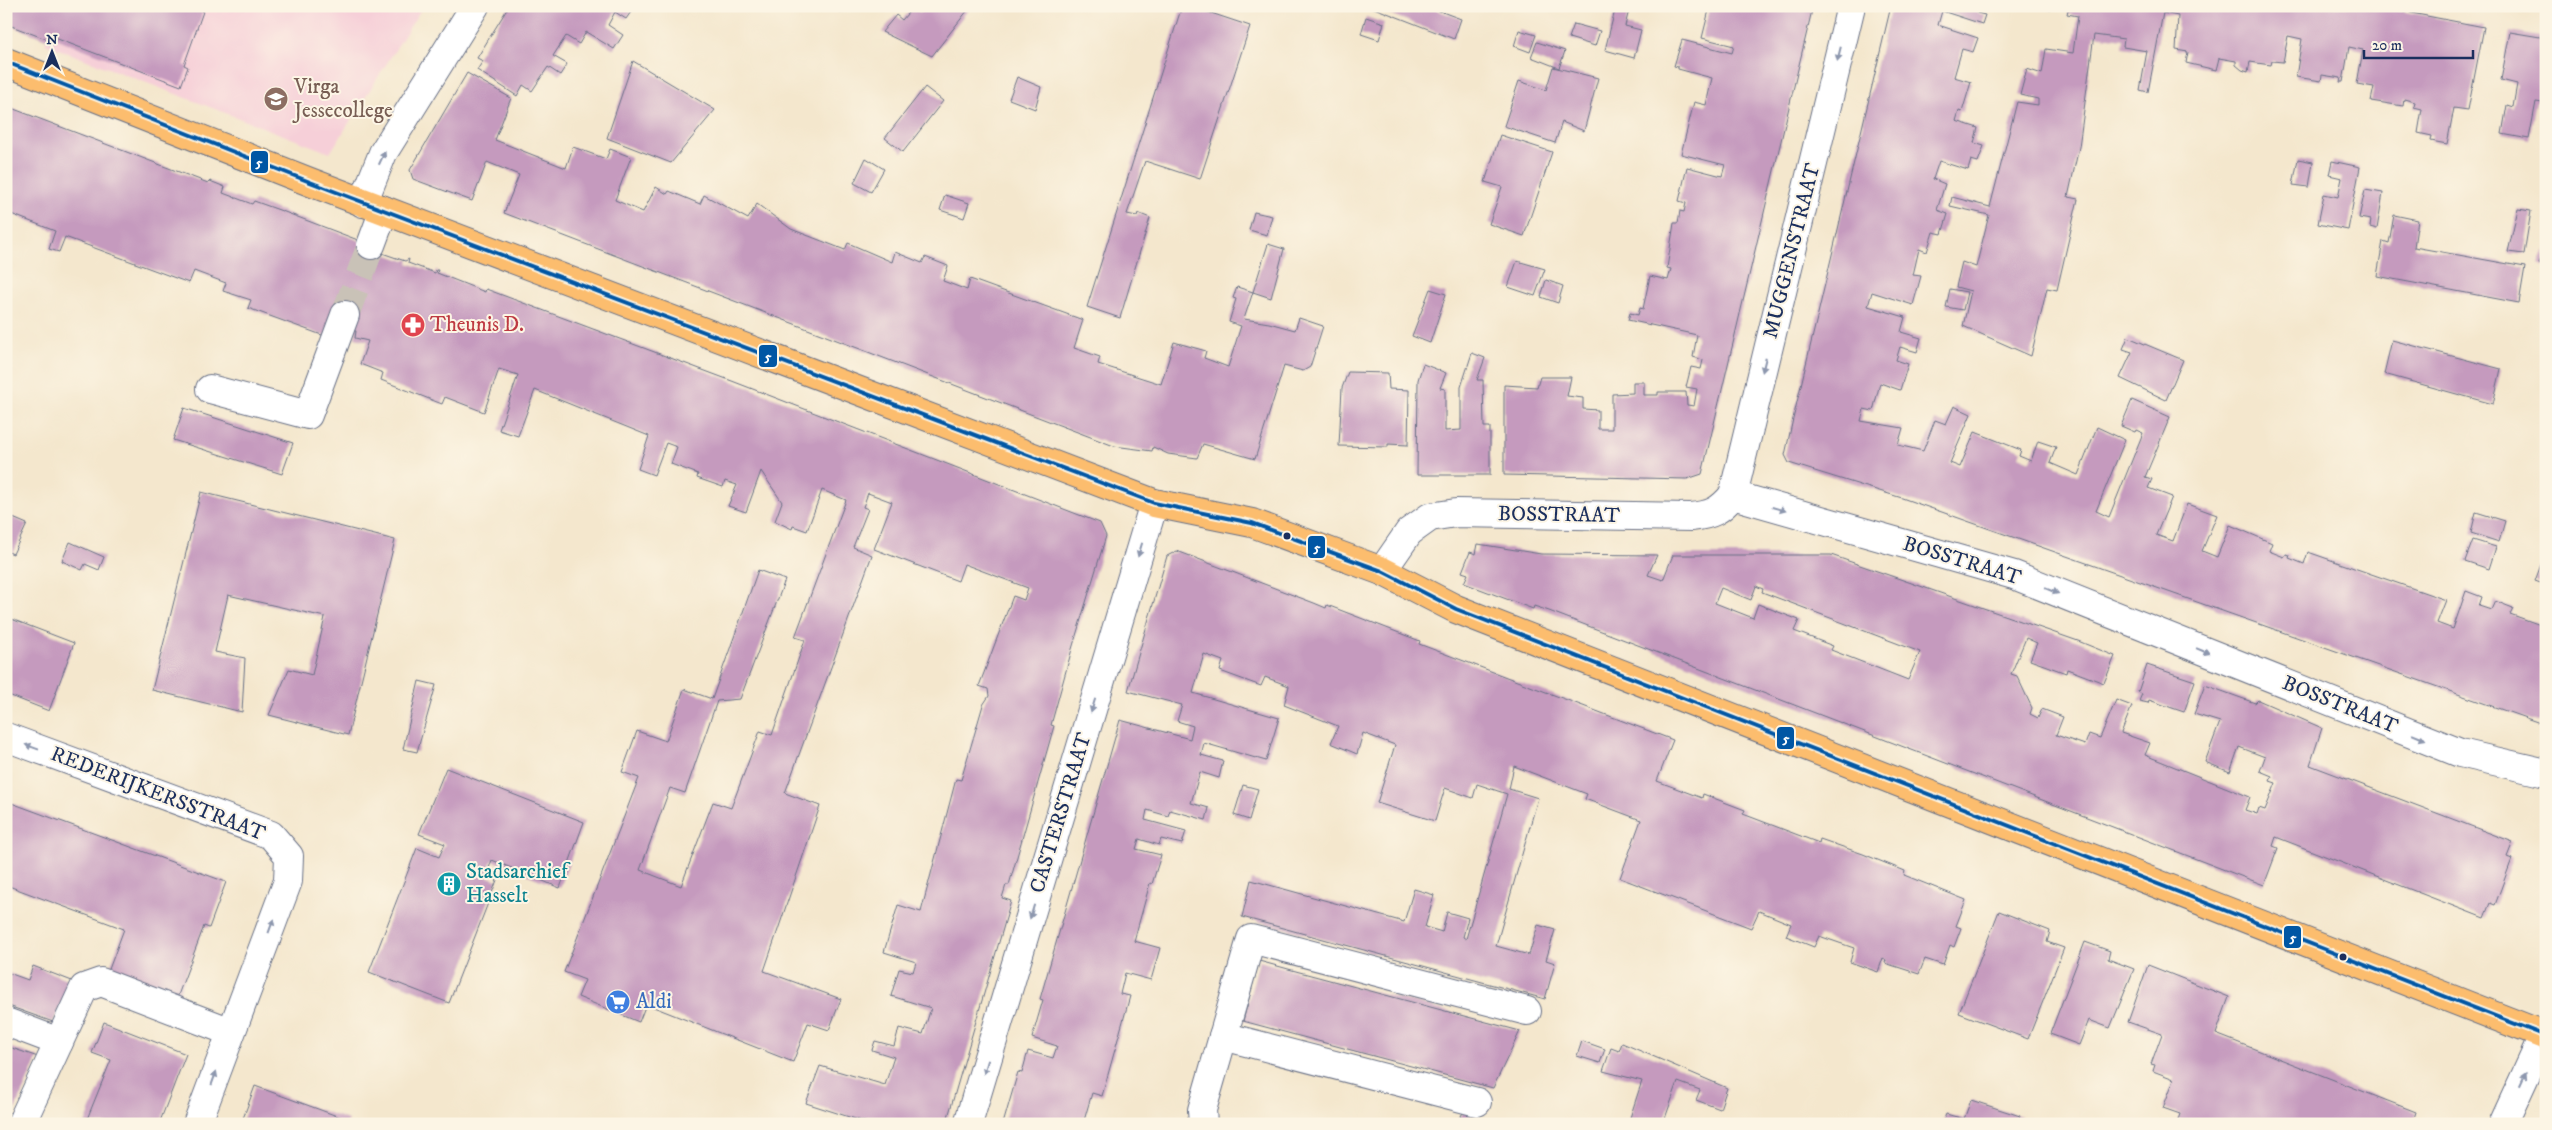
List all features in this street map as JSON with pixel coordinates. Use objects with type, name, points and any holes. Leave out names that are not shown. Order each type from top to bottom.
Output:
[{"type":"main road","points":[[6,62],[373,206],[1154,503],[1252,523],[1382,571],[1456,609],[2545,1035]]},
{"type":"street","points":[[371,245],[373,206],[383,153],[475,6]]},
{"type":"street","name":"MUGGENSTRAAT","points":[[1733,495],[1851,6]]},
{"type":"street","points":[[210,389],[308,415],[345,315]]},
{"type":"street","name":"BOSSTRAAT","points":[[1382,571],[1409,532],[1430,517],[1456,513],[1690,517],[1708,515],[1721,510],[1733,495],[2014,575],[2460,753],[2546,773]]},
{"type":"street","name":"CASTERSTRAAT","points":[[968,1124],[1154,503]]},
{"type":"street","name":"REDERIJKERSSTRAAT","points":[[6,737],[271,835],[289,856],[288,881],[197,1124]]},
{"type":"street","points":[[1203,1124],[1202,1110],[1251,939],[1527,1011]]},
{"type":"street","points":[[21,1124],[84,988],[101,982],[232,1032]]},
{"type":"street","points":[[6,1022],[59,1042]]},
{"type":"street","points":[[2503,1124],[2545,1035]]},
{"type":"street","points":[[1223,1036],[1477,1102]]},
{"type":"shaded area","name":"Virga Jessecollege","points":[[57,6],[423,6],[330,153],[45,44]]},
{"type":"building","points":[[11,6],[205,6],[184,65],[188,67],[181,86],[55,38],[54,42],[6,24]]},
{"type":"building","points":[[509,6],[635,6],[626,19],[615,12],[608,25],[623,35],[614,49],[586,32],[579,44],[566,36],[553,56],[567,64],[560,75],[548,67],[532,91],[523,85],[517,96],[477,70],[483,61],[477,58]]},
{"type":"building","points":[[830,6],[846,6],[841,12]]},
{"type":"building","points":[[925,6],[971,6],[932,56],[882,32],[896,15],[902,20],[913,7],[920,12]]},
{"type":"building","points":[[1182,6],[1203,6],[1202,10],[1250,26],[1200,179],[1145,161],[1127,214],[1137,216],[1138,213],[1150,218],[1120,318],[1087,307]]},
{"type":"building","points":[[1369,6],[1426,6],[1461,19],[1454,39]]},
{"type":"building","points":[[1616,6],[1630,6],[1625,26],[1641,30],[1634,58],[1605,50]]},
{"type":"building","points":[[1710,6],[1723,9],[1724,6],[1813,6],[1702,474],[1687,479],[1504,475],[1504,385],[1537,387],[1540,377],[1571,377],[1567,396],[1583,398],[1583,409],[1598,410],[1598,429],[1612,429],[1612,394],[1633,393],[1633,382],[1644,382],[1644,395],[1658,395],[1658,392],[1686,392],[1687,405],[1694,406],[1697,389],[1686,387],[1691,367],[1701,369],[1703,360],[1693,357],[1697,335],[1628,320],[1630,313],[1638,315],[1640,308],[1643,309],[1650,276],[1668,280],[1671,269],[1667,268],[1674,223],[1678,223],[1680,211],[1684,212],[1686,203],[1679,201],[1687,167],[1722,176],[1725,165],[1681,154],[1694,102],[1706,105],[1712,78],[1678,69],[1678,67],[1674,66],[1682,40],[1732,53],[1734,46],[1702,38]]},
{"type":"building","points":[[1891,6],[1979,6],[1977,13],[1985,15],[1982,24],[1942,11],[1938,25],[1978,38],[1973,52],[1962,49],[1954,77],[1971,82],[1962,112],[1959,111],[1956,121],[1978,128],[1974,143],[1984,146],[1978,162],[1971,160],[1968,170],[1939,161],[1933,179],[1945,184],[1937,210],[1948,214],[1942,234],[1933,232],[1927,252],[1919,249],[1913,275],[1921,276],[1913,305],[1872,292],[1868,306],[1905,317],[1901,332],[1921,338],[1917,352],[1900,347],[1896,360],[1908,364],[1900,390],[1880,383],[1873,411],[1864,409],[1861,421],[1903,428],[1898,445],[1923,451],[1935,420],[1946,424],[1954,406],[1971,414],[1950,463],[1960,467],[1975,432],[2021,450],[2019,456],[2031,461],[2038,441],[2056,447],[2050,463],[2078,475],[2097,427],[2125,440],[2096,511],[2109,517],[2143,433],[2121,426],[2132,400],[2170,417],[2145,477],[2152,479],[2148,488],[2172,497],[2156,535],[2173,541],[2187,504],[2217,515],[2202,551],[2217,557],[2230,525],[2272,543],[2269,551],[2284,557],[2286,554],[2290,555],[2289,558],[2304,564],[2308,552],[2446,600],[2437,623],[2453,629],[2466,591],[2482,597],[2479,606],[2491,610],[2495,601],[2513,608],[2510,614],[2546,627],[2546,707],[2540,723],[1902,498],[1789,463],[1785,455],[1793,419]]},
{"type":"building","points":[[2035,6],[2052,6],[2051,10]]},
{"type":"building","points":[[2069,6],[2375,6],[2484,27],[2468,110],[2454,108],[2447,144],[2431,141],[2432,136],[2418,133],[2422,109],[2414,107],[2415,102],[2404,99],[2403,106],[2371,101],[2374,87],[2357,84],[2363,50],[2349,47],[2343,82],[2340,82],[2341,78],[2322,75],[2321,81],[2296,77],[2302,39],[2288,36],[2283,62],[2272,61],[2271,65],[2250,62],[2248,72],[2236,65],[2236,61],[2219,58],[2216,70],[2186,63],[2188,52],[2176,50],[2178,16],[2163,13],[2148,92],[2140,90],[2147,51],[2123,47],[2124,39],[2094,35],[2079,147],[2068,197],[2078,199],[2057,290],[2047,288],[2031,356],[1963,326],[1971,291],[1956,287],[1962,262],[1976,267],[1989,215],[1950,206],[1952,197],[1990,207],[2017,102],[2038,105],[2038,99],[2020,95],[2027,69],[2042,74],[2046,49],[2073,53],[2078,16],[2067,14]]},
{"type":"building","points":[[1366,17],[1384,23],[1379,40],[1361,34]]},
{"type":"building","points":[[1574,24],[1600,31],[1595,46],[1569,38]]},
{"type":"building","points":[[1519,30],[1536,35],[1530,52],[1514,46]]},
{"type":"building","points":[[2510,32],[2546,38],[2546,97],[2543,103],[2536,102],[2529,139],[2502,134],[2507,105],[2513,107],[2517,84],[2501,80]]},
{"type":"building","points":[[1537,42],[1565,51],[1559,68],[1531,57]]},
{"type":"building","points":[[633,61],[715,110],[671,163],[607,138]]},
{"type":"building","points":[[1553,67],[1598,78],[1584,131],[1562,122],[1555,143],[1504,126],[1519,81],[1546,90]]},
{"type":"building","points":[[467,73],[511,98],[495,140],[566,168],[573,147],[606,159],[610,149],[631,157],[615,200],[643,212],[656,187],[667,194],[669,191],[700,204],[704,195],[748,219],[757,204],[791,229],[845,250],[848,243],[892,262],[895,252],[922,263],[925,257],[948,266],[943,281],[967,290],[970,279],[1083,320],[1074,348],[1100,357],[1098,364],[1161,384],[1174,342],[1206,351],[1204,358],[1228,367],[1241,326],[1229,322],[1236,299],[1233,298],[1237,287],[1253,292],[1244,319],[1295,330],[1299,318],[1323,326],[1310,367],[1303,371],[1284,366],[1255,459],[1203,444],[1197,458],[1168,454],[1153,447],[1152,451],[1114,446],[504,213],[519,175],[487,162],[472,201],[413,179],[410,170]]},
{"type":"building","points":[[1017,77],[1041,87],[1035,109],[1009,99]]},
{"type":"building","points":[[925,87],[943,101],[903,152],[885,138]]},
{"type":"building","points":[[6,106],[208,183],[210,181],[225,187],[223,193],[252,204],[254,201],[282,211],[384,250],[382,253],[405,261],[409,259],[408,263],[435,273],[438,270],[437,273],[485,292],[486,289],[732,381],[1100,523],[1106,536],[1072,649],[1051,725],[1054,726],[1009,885],[1006,885],[1002,898],[1011,901],[946,1124],[871,1124],[806,1103],[820,1066],[885,1085],[894,1057],[872,1050],[875,1041],[894,1046],[899,1028],[923,1034],[931,1008],[891,996],[899,969],[913,972],[916,962],[884,952],[898,905],[921,912],[956,779],[961,780],[983,705],[989,696],[988,689],[979,686],[1013,596],[1024,600],[1028,588],[964,564],[958,581],[874,549],[892,502],[868,493],[863,507],[868,509],[853,547],[872,555],[785,793],[820,806],[764,971],[841,999],[829,1030],[808,1023],[793,1062],[646,1004],[639,1022],[578,997],[585,980],[564,972],[639,778],[622,772],[637,731],[666,741],[684,689],[712,699],[758,570],[785,580],[740,699],[717,701],[685,793],[670,788],[640,870],[681,886],[713,802],[731,808],[760,731],[772,735],[805,640],[795,637],[846,500],[822,490],[807,531],[793,526],[792,529],[775,521],[782,502],[761,471],[746,512],[728,506],[737,485],[725,481],[723,487],[697,478],[698,474],[671,464],[677,447],[666,443],[654,475],[638,469],[649,436],[535,390],[518,436],[499,430],[518,375],[499,369],[484,412],[445,397],[442,404],[381,380],[383,373],[360,364],[368,341],[355,338],[356,331],[352,330],[330,338],[248,308],[251,300],[223,291],[226,283],[194,271],[189,283],[65,237],[59,252],[49,249],[55,231],[6,212]]},
{"type":"building","points":[[1500,135],[1552,152],[1524,236],[1489,224],[1502,187],[1485,182]]},
{"type":"building","points":[[866,158],[884,169],[871,192],[854,183]]},
{"type":"building","points":[[2298,159],[2313,162],[2309,187],[2293,185]]},
{"type":"building","points":[[2332,161],[2360,167],[2348,230],[2318,224],[2324,194],[2338,197],[2342,178],[2329,175]]},
{"type":"building","points":[[2365,190],[2383,193],[2377,229],[2370,227],[2371,220],[2359,218]]},
{"type":"building","points":[[945,195],[969,203],[964,218],[940,210]]},
{"type":"building","points":[[2518,209],[2531,211],[2524,254],[2508,252]]},
{"type":"building","points":[[1254,212],[1272,216],[1267,235],[1249,230]]},
{"type":"building","points":[[2394,215],[2418,220],[2414,247],[2525,267],[2519,303],[2377,276],[2383,241],[2389,243]]},
{"type":"building","points":[[1268,244],[1284,249],[1271,298],[1253,292]]},
{"type":"building","points":[[2546,248],[2546,266],[2539,263]]},
{"type":"building","points":[[1517,261],[1545,269],[1535,296],[1508,287]]},
{"type":"building","points":[[1546,280],[1563,286],[1558,303],[1541,297]]},
{"type":"building","points":[[1430,289],[1446,294],[1430,343],[1412,336]]},
{"type":"building","points":[[1950,289],[1967,292],[1963,310],[1946,307]]},
{"type":"building","points":[[2128,337],[2183,360],[2166,400],[2120,378],[2132,352],[2123,349]]},
{"type":"building","points":[[2392,340],[2501,369],[2493,404],[2384,374]]},
{"type":"building","points":[[1472,353],[1485,358],[1477,380],[1483,380],[1484,427],[1490,427],[1490,475],[1417,475],[1418,380],[1423,364],[1446,373],[1440,388],[1445,389],[1445,431],[1461,430],[1461,387]]},
{"type":"building","points":[[1348,372],[1388,373],[1389,389],[1409,390],[1408,445],[1388,444],[1388,447],[1339,446],[1342,388]]},
{"type":"building","points":[[184,408],[293,443],[282,474],[173,440]]},
{"type":"building","points":[[201,492],[395,540],[348,735],[269,715],[289,669],[312,675],[325,617],[228,595],[215,652],[245,658],[242,712],[152,690]]},
{"type":"building","points":[[2476,512],[2505,521],[2499,542],[2471,533]]},
{"type":"building","points":[[6,515],[27,524],[13,554],[6,551]]},
{"type":"building","points":[[2473,540],[2496,547],[2489,569],[2465,561]]},
{"type":"building","points":[[70,542],[104,557],[99,570],[85,564],[82,570],[62,561]]},
{"type":"building","points":[[1478,544],[1541,554],[1657,555],[1648,575],[1663,580],[1673,555],[1831,555],[2078,641],[2115,656],[2104,683],[2067,669],[2066,673],[2030,660],[2037,643],[2026,638],[2011,674],[2017,676],[2032,708],[2030,714],[2038,718],[2042,709],[2063,717],[2056,735],[2085,745],[2089,734],[2100,738],[2116,700],[2132,706],[2121,733],[2150,743],[2145,755],[2250,797],[2245,810],[2257,814],[2259,808],[2265,810],[2276,783],[2270,781],[2272,776],[2260,771],[2265,757],[2239,747],[2230,772],[2205,762],[2220,722],[2194,714],[2205,685],[2255,703],[2258,700],[2322,728],[2310,765],[2513,842],[2507,857],[2512,859],[2495,905],[2490,903],[2484,918],[2276,837],[2273,846],[2278,848],[2264,885],[1549,611],[1534,606],[1533,609],[1464,583],[1468,574],[1462,572],[1470,552],[1476,554]],"holes":[[[1756,586],[1763,589],[1762,592],[1920,652],[1908,680],[1831,650],[1833,646],[1794,631],[1799,620],[1758,604],[1753,618],[1715,603],[1721,588],[1751,600]]]},
{"type":"building","points":[[1177,551],[1326,608],[1327,605],[1420,641],[1419,644],[1673,740],[1657,781],[1702,798],[1703,794],[1745,810],[1743,814],[1819,843],[1820,839],[1863,854],[1905,871],[1904,875],[1966,900],[1956,926],[1961,928],[1954,947],[1950,945],[1943,965],[1925,959],[1919,974],[1885,963],[1886,960],[1883,958],[1878,972],[1850,962],[1854,948],[1819,936],[1814,947],[1786,936],[1791,924],[1759,911],[1751,928],[1620,878],[1641,820],[1585,799],[1587,794],[1514,766],[1509,789],[1538,798],[1496,946],[1529,955],[1538,925],[1555,930],[1546,960],[1555,963],[1545,999],[1242,917],[1251,880],[1404,922],[1414,889],[1434,895],[1425,927],[1442,932],[1447,912],[1468,918],[1463,937],[1466,939],[1507,794],[1477,784],[1473,798],[1445,788],[1435,821],[1377,803],[1395,745],[1363,733],[1357,754],[1331,743],[1338,726],[1284,705],[1289,686],[1265,677],[1261,686],[1220,671],[1223,661],[1204,654],[1193,693],[1279,718],[1266,761],[1204,743],[1201,755],[1223,761],[1219,778],[1200,772],[1191,803],[1209,808],[1206,820],[1170,810],[1168,816],[1147,810],[1145,820],[1186,831],[1182,844],[1161,839],[1159,845],[1139,839],[1136,849],[1161,855],[1152,884],[1150,883],[1134,941],[1160,948],[1151,980],[1125,973],[1120,994],[1130,996],[1102,1096],[1092,1093],[1083,1124],[1003,1124],[1018,1072],[1022,1073],[1028,1051],[1053,1058],[1057,1046],[1032,1038],[1043,1000],[1040,999],[1120,720],[1190,739],[1193,726],[1177,721],[1182,705],[1128,691],[1167,556]]},
{"type":"building","points":[[2542,562],[2546,564],[2546,585],[2535,581]]},
{"type":"building","points":[[6,617],[74,643],[49,711],[6,694]]},
{"type":"building","points":[[2147,665],[2195,681],[2184,712],[2149,700],[2148,703],[2139,701],[2142,694],[2138,692]]},
{"type":"building","points":[[419,681],[436,685],[417,752],[403,749]]},
{"type":"building","name":"Stadsarchief Hasselt","points":[[446,768],[584,822],[560,888],[492,860],[486,876],[497,880],[449,1003],[369,972],[417,848],[439,857],[445,844],[419,834]]},
{"type":"building","points":[[1243,785],[1258,789],[1249,820],[1234,815]]},
{"type":"building","points":[[6,801],[226,882],[209,928],[204,926],[177,998],[108,972],[124,929],[6,885]]},
{"type":"building","points":[[1999,911],[2050,931],[2047,942],[2064,948],[2028,1039],[1959,1013]]},
{"type":"building","points":[[2085,942],[2110,951],[2108,959],[2134,969],[2110,1028],[2089,1020],[2079,1045],[2050,1034]]},
{"type":"building","points":[[1259,961],[1520,1031],[1493,1088],[1243,1021]]},
{"type":"building","points":[[2148,965],[2229,997],[2216,1034],[2416,1112],[2412,1124],[2188,1124],[2178,1120],[2180,1114],[2163,1108],[2174,1079],[2153,1071],[2155,1065],[2151,1064],[2162,1034],[2128,1022]]},
{"type":"building","points":[[33,966],[72,981],[53,1022],[6,1005],[6,972],[28,980]]},
{"type":"building","points":[[104,1022],[186,1054],[159,1124],[85,1124],[111,1060],[92,1053]]},
{"type":"building","points":[[1582,1041],[1605,1049],[1600,1063],[1577,1056]]},
{"type":"building","points":[[1622,1043],[1727,1088],[1720,1109],[1696,1100],[1700,1090],[1678,1082],[1663,1124],[1628,1124],[1642,1081],[1603,1071],[1611,1048],[1619,1051]]},
{"type":"building","points":[[6,1046],[38,1057],[13,1114],[6,1111]]},
{"type":"building","points":[[255,1086],[348,1120],[346,1124],[241,1124]]},
{"type":"building","points":[[1971,1100],[2020,1116],[2017,1124],[1942,1124],[1946,1114],[1964,1119]]},
{"type":"building","points":[[1464,1111],[1478,1120],[1483,1124],[1456,1124]]},
{"type":"tunnel","points":[[345,315],[371,245]]},
{"type":"transit line","name":"5","points":[[6,62],[310,182],[1154,503],[1252,523],[1382,571],[1456,609],[2546,1036]]},
{"type":"place","name":"Virga Jessecollege","points":[[276,99]]},
{"type":"place","name":"Theunis D.","points":[[413,325]]},
{"type":"place","name":"Stadsarchief Hasselt","points":[[449,884]]},
{"type":"place","name":"Aldi","points":[[618,1002]]}]
